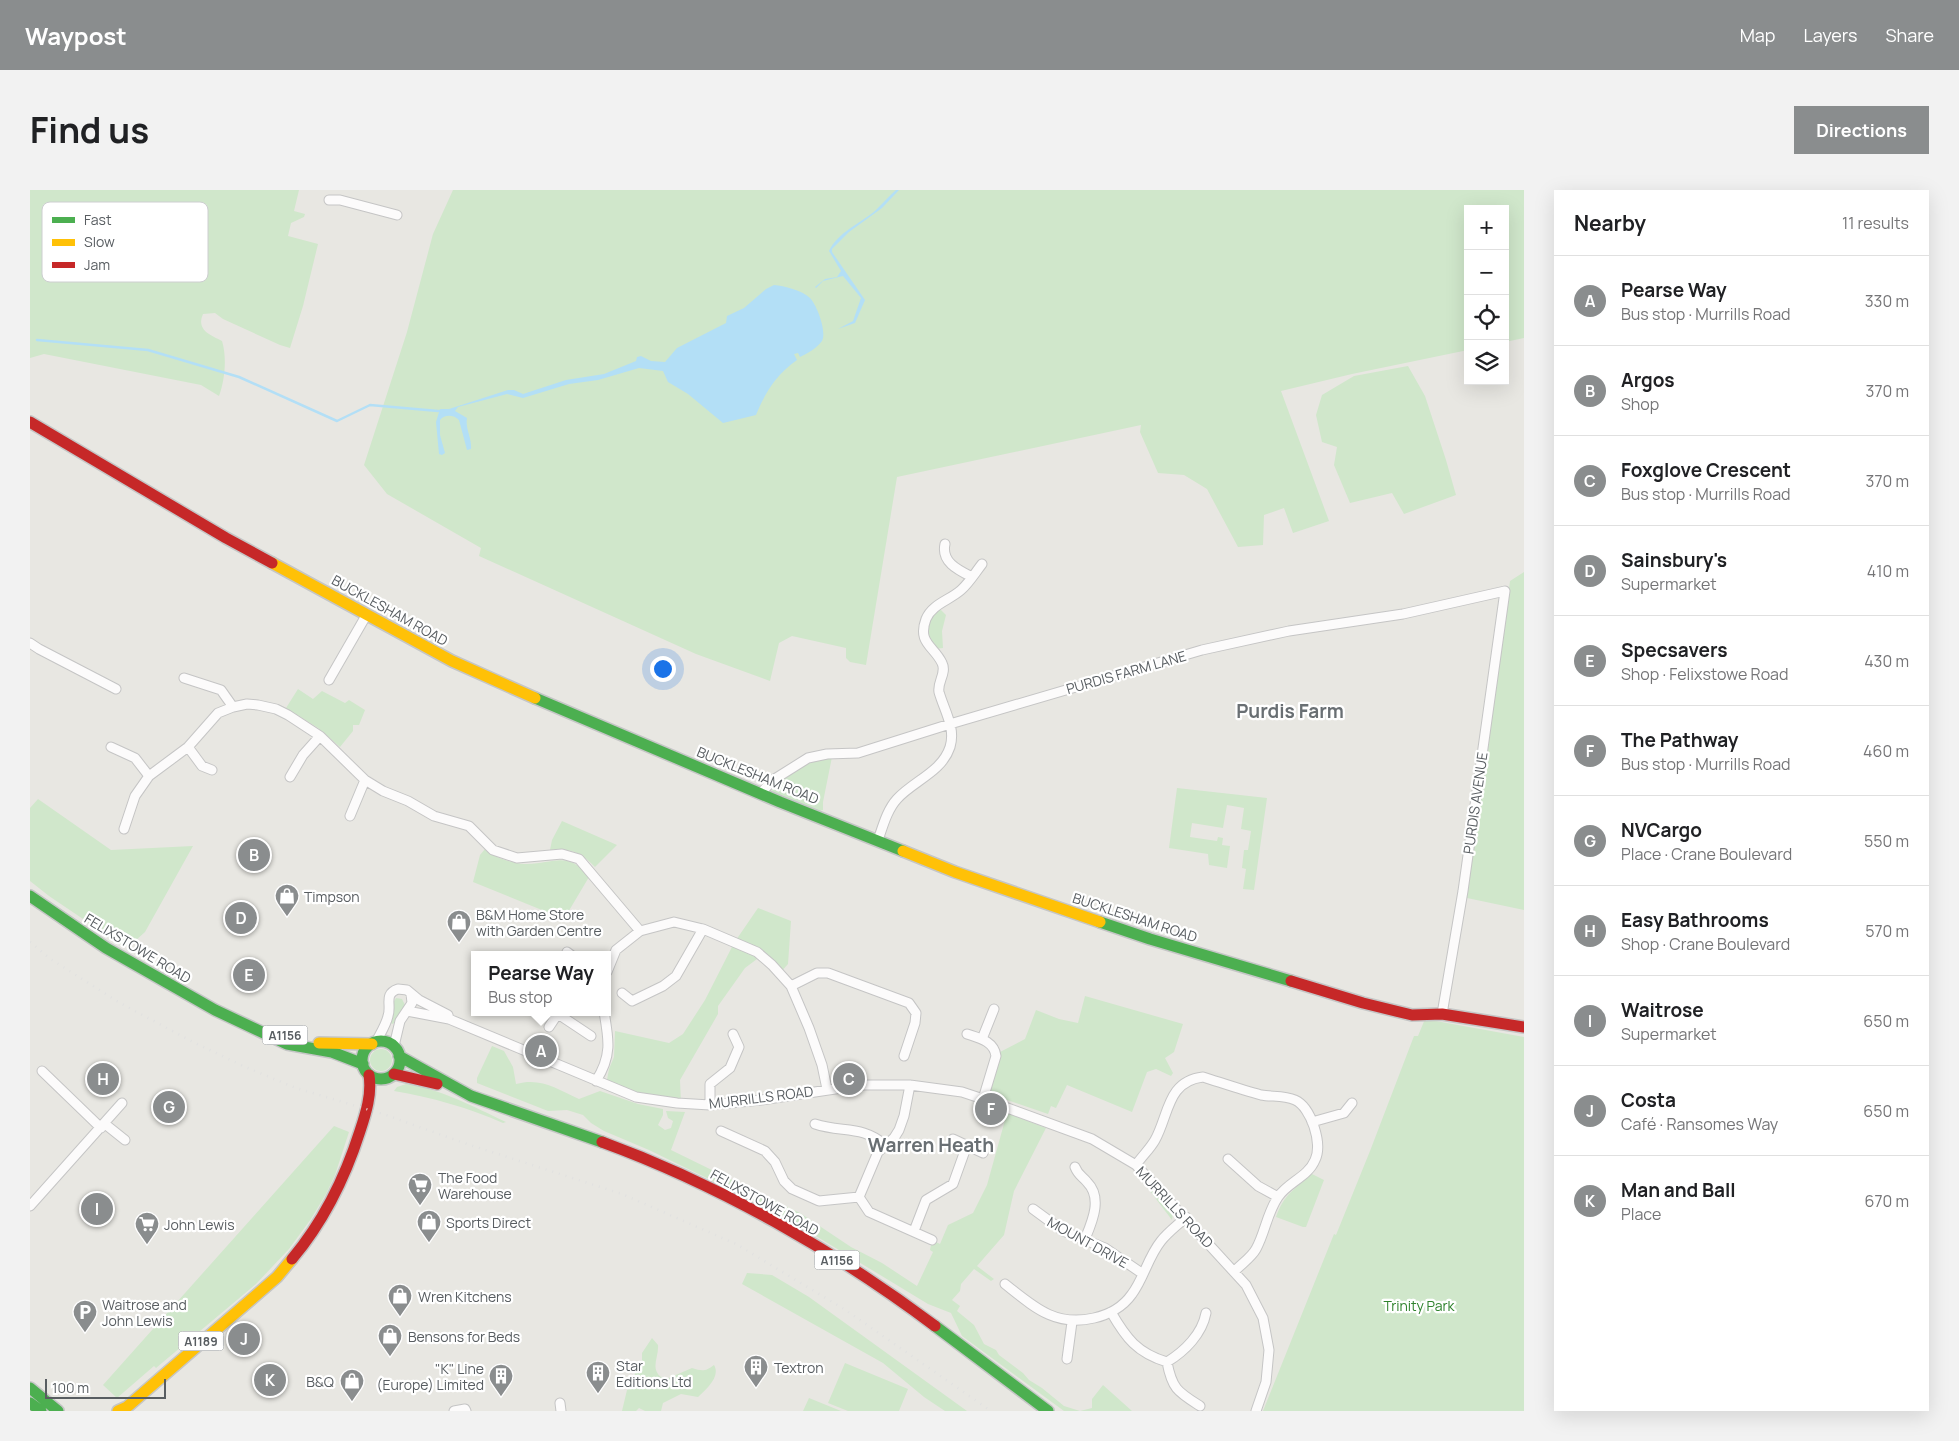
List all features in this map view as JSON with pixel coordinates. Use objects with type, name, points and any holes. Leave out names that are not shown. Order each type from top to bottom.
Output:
[{"type":"main road","name":"BUCKLESHAM ROAD","points":[[30,422],[194,520],[452,661],[761,793],[955,872],[1158,942],[1363,1003],[1412,1015],[1442,1014],[1524,1027]]},
{"type":"main road","name":"FELIXSTOWE ROAD","points":[[30,896],[148,974],[234,1019],[287,1044],[332,1052],[363,1064]]},
{"type":"main road","name":"FELIXSTOWE ROAD","points":[[234,1019],[290,1037],[313,1042],[338,1044],[374,1043]]},
{"type":"main road","points":[[374,1043],[388,1043],[397,1051],[400,1063],[392,1075],[380,1079],[370,1075],[363,1064],[364,1052],[374,1043]]},
{"type":"main road","points":[[287,1044],[353,1070],[363,1079],[368,1103]]},
{"type":"main road","name":"FELIXSTOWE ROAD","points":[[397,1051],[462,1092]]},
{"type":"main road","name":"A1189","points":[[123,1410],[277,1277],[296,1256],[321,1221],[334,1198],[354,1152],[368,1103],[371,1086],[370,1075]]},
{"type":"main road","name":"FELIXSTOWE ROAD","points":[[392,1075],[412,1077],[462,1092],[648,1160],[709,1187],[808,1242],[900,1301],[1048,1411]]},
{"type":"main road","name":"A1189","points":[[364,1119],[376,1094],[392,1075]]},
{"type":"main road","points":[[30,1388],[58,1411]]},
{"type":"main road","points":[[30,1403],[41,1411]]},
{"type":"street","points":[[340,200],[343,190]]},
{"type":"street","points":[[330,200],[340,200],[397,216]]},
{"type":"street","points":[[944,544],[944,553],[949,562],[972,577]]},
{"type":"street","points":[[878,840],[888,812],[895,801],[907,789],[937,767],[947,755],[952,742],[950,724],[938,689],[943,670],[942,663],[925,641],[925,625],[929,614],[934,608],[954,596],[982,564]]},
{"type":"street","name":"PURDIS FARM LANE","points":[[761,793],[773,780],[808,758],[828,754],[858,753],[1202,650],[1289,632],[1403,614],[1506,591]]},
{"type":"street","name":"PURDIS AVENUE","points":[[1442,1014],[1463,891],[1506,591]]},
{"type":"street","points":[[330,680],[367,614]]},
{"type":"street","points":[[30,642],[39,650],[116,689]]},
{"type":"street","points":[[184,678],[221,690],[233,707]]},
{"type":"street","points":[[124,829],[135,796],[149,776],[188,748],[218,714],[233,707],[247,704],[258,705],[276,709],[320,736],[365,780],[383,791],[408,801],[434,816],[469,826],[493,850],[518,858],[562,854],[579,859],[640,931]]},
{"type":"street","points":[[290,777],[303,755],[320,736]]},
{"type":"street","points":[[111,747],[135,758],[149,776]]},
{"type":"street","points":[[188,748],[202,766],[212,770]]},
{"type":"street","points":[[350,816],[365,780]]},
{"type":"street","points":[[611,962],[616,950],[640,931],[674,922],[703,929],[757,952],[791,986],[822,1065],[827,1089]]},
{"type":"street","points":[[622,993],[632,1001],[663,986],[676,976],[703,929]]},
{"type":"street","points":[[791,986],[817,973],[828,972],[909,1003],[916,1013],[904,1056]]},
{"type":"street","points":[[374,1043],[389,1016],[389,994],[398,988],[407,990],[411,994],[412,1003],[400,1021],[397,1051]]},
{"type":"street","name":"MURRILLS ROAD","points":[[411,994],[448,1015],[450,1018]]},
{"type":"street","points":[[982,1039],[994,1009]]},
{"type":"street","name":"MURRILLS ROAD","points":[[407,1011],[450,1018],[636,1097],[677,1103],[710,1105],[761,1100],[862,1085],[910,1085],[939,1088],[983,1099],[1092,1139],[1136,1165],[1186,1217],[1246,1285],[1263,1318],[1269,1358],[1266,1382],[1256,1411]]},
{"type":"street","points":[[549,1027],[557,1016]]},
{"type":"street","points":[[563,1016],[590,1036]]},
{"type":"street","points":[[596,1081],[608,1058],[609,1044],[605,1016]]},
{"type":"street","points":[[710,1105],[710,1084],[730,1068],[739,1047],[733,1034]]},
{"type":"street","points":[[967,1034],[992,1045],[996,1056],[983,1099]]},
{"type":"street","points":[[42,1070],[103,1126],[125,1140]]},
{"type":"street","points":[[1136,1165],[1155,1141],[1173,1096],[1180,1086],[1196,1078],[1203,1077],[1262,1095],[1287,1097],[1296,1100],[1304,1106],[1318,1140],[1319,1150],[1316,1159],[1311,1168],[1278,1197],[1255,1251],[1235,1271]]},
{"type":"street","points":[[859,1196],[878,1152],[894,1138],[899,1130],[904,1116],[910,1085]]},
{"type":"street","points":[[30,1206],[122,1103]]},
{"type":"street","points":[[1312,1122],[1344,1113],[1352,1103]]},
{"type":"street","points":[[815,1124],[829,1128],[861,1131],[875,1136],[885,1145]]},
{"type":"street","points":[[721,1131],[765,1151],[775,1162],[784,1181],[792,1189],[819,1201],[859,1196]]},
{"type":"street","points":[[953,1139],[983,1152]]},
{"type":"street","points":[[914,1231],[926,1200],[953,1184],[967,1145]]},
{"type":"street","points":[[1228,1159],[1258,1186],[1278,1197]]},
{"type":"street","points":[[1075,1166],[1077,1174],[1089,1183],[1096,1199],[1092,1222],[1085,1239]]},
{"type":"street","points":[[859,1196],[869,1212],[932,1240]]},
{"type":"street","name":"MOUNT DRIVE","points":[[1033,1209],[1063,1231],[1105,1248],[1143,1274]]},
{"type":"street","points":[[1005,1284],[1036,1308],[1053,1317],[1072,1322],[1099,1317],[1111,1312],[1131,1296],[1161,1240],[1186,1217]]},
{"type":"street","points":[[1111,1312],[1130,1342],[1155,1359],[1167,1362],[1181,1353],[1203,1326],[1206,1313]]},
{"type":"street","points":[[1067,1359],[1072,1322]]},
{"type":"street","points":[[1167,1362],[1170,1380],[1177,1391],[1200,1406]]},
{"type":"street","points":[[454,1411],[465,1409],[466,1411]]},
{"type":"green space","points":[[30,190],[299,190],[294,211],[305,214],[304,217],[291,223],[288,236],[318,244],[303,306],[290,348],[223,319],[215,313],[203,314],[201,324],[203,328],[209,334],[222,341],[224,347],[225,368],[219,396],[201,385],[44,354],[30,358]]},
{"type":"green space","points":[[453,190],[1524,190],[1524,338],[1509,341],[1509,205],[1464,205],[1464,351],[1281,391],[1329,521],[1293,533],[1284,508],[1264,515],[1263,545],[1238,547],[1207,489],[1184,475],[1158,473],[1140,432],[1141,425],[897,477],[866,665],[850,662],[846,658],[846,648],[792,636],[779,643],[770,681],[696,654],[479,556],[481,548],[387,494],[364,465],[407,332],[433,234]]},
{"type":"green space","points":[[1408,366],[1425,396],[1456,495],[1404,514],[1392,493],[1350,503],[1334,465],[1337,447],[1322,442],[1316,415],[1322,395],[1354,376]]},
{"type":"green space","points":[[1524,572],[1524,910],[1467,898],[1510,581]]},
{"type":"green space","points":[[940,609],[946,615],[942,631],[943,648],[934,649],[929,637],[928,628],[931,619]]},
{"type":"green space","points":[[298,689],[313,699],[322,691],[345,703],[349,700],[365,710],[359,725],[353,725],[353,731],[340,747],[318,728],[286,708]]},
{"type":"green space","points":[[832,757],[823,810],[819,811],[774,793],[772,790],[775,782],[812,761]]},
{"type":"green space","points":[[1177,788],[1267,798],[1254,890],[1243,889],[1246,869],[1242,868],[1244,850],[1248,850],[1251,831],[1241,829],[1244,808],[1227,805],[1223,828],[1192,823],[1190,837],[1217,841],[1218,837],[1223,838],[1222,845],[1230,846],[1227,868],[1209,865],[1208,854],[1169,848]]},
{"type":"green space","points":[[38,799],[111,850],[193,846],[145,932],[135,941],[120,944],[30,881],[30,808]]},
{"type":"green space","points":[[562,821],[617,845],[595,867],[575,852],[563,849],[550,850],[552,840]]},
{"type":"green space","points":[[485,849],[498,857],[525,864],[559,860],[574,863],[589,877],[564,919],[473,882],[480,855]]},
{"type":"green space","points":[[758,908],[791,921],[788,964],[780,973],[761,956],[745,968],[718,1006],[718,1014],[680,1080],[681,1103],[606,1085],[609,1069],[614,1057],[615,1031],[669,1043],[683,1034],[705,1000],[734,943]]},
{"type":"green space","points":[[1085,996],[1183,1024],[1174,1052],[1165,1058],[1173,1073],[1171,1076],[1156,1069],[1147,1072],[1132,1112],[1067,1085],[1056,1108],[1051,1106],[1048,1114],[990,1094],[1000,1052],[1025,1039],[1036,1010],[1059,1019],[1078,1023]]},
{"type":"green space","points":[[396,998],[402,999],[405,1005],[393,1024],[390,1023],[393,1003]]},
{"type":"green space","name":"Trinity Park","points":[[1425,1019],[1524,1037],[1524,1411],[1263,1411],[1334,1234],[1336,1235],[1370,1151],[1414,1036],[1418,1036]]},
{"type":"green space","points":[[492,1046],[504,1051],[513,1067],[516,1084],[525,1082],[541,1083],[579,1099],[600,1091],[638,1104],[663,1109],[663,1115],[658,1125],[665,1130],[671,1128],[673,1121],[668,1118],[666,1111],[685,1112],[671,1150],[800,1213],[851,1247],[882,1263],[917,1286],[933,1252],[930,1250],[932,1240],[940,1244],[948,1225],[973,1213],[987,1185],[1007,1113],[1046,1128],[1014,1191],[1004,1235],[977,1266],[994,1279],[991,1281],[974,1269],[961,1284],[960,1291],[952,1300],[960,1306],[957,1311],[974,1325],[984,1344],[996,1350],[999,1355],[1023,1373],[1029,1380],[1064,1406],[1080,1411],[1064,1411],[962,1336],[951,1313],[928,1304],[773,1210],[649,1150],[604,1131],[591,1123],[583,1115],[567,1110],[548,1111],[477,1083],[477,1078]]},
{"type":"green space","points":[[381,1049],[389,1052],[392,1060],[389,1068],[381,1071],[373,1068],[370,1060],[373,1052]]},
{"type":"green space","points":[[406,1084],[445,1094],[506,1122],[503,1123],[422,1096],[394,1091],[397,1087]]},
{"type":"green space","points":[[334,1126],[349,1132],[335,1175],[311,1219],[289,1249],[256,1284],[156,1368],[154,1366],[117,1398],[103,1385]]},
{"type":"green space","points":[[1134,1170],[1173,1210],[1172,1220]]},
{"type":"green space","points":[[1312,1174],[1324,1180],[1306,1227],[1276,1217],[1286,1197]]},
{"type":"green space","points":[[747,1273],[772,1275],[809,1297],[967,1411],[945,1411],[924,1397],[883,1363],[742,1284]]},
{"type":"green space","points":[[652,1338],[658,1345],[655,1366],[661,1377],[669,1378],[692,1368],[706,1370],[714,1365],[716,1374],[708,1387],[698,1397],[681,1394],[663,1403],[661,1411],[645,1411],[639,1408],[636,1411],[622,1411],[627,1390],[632,1387],[635,1373],[642,1363],[642,1353]]},
{"type":"green space","points":[[845,1363],[908,1389],[899,1411],[848,1411],[828,1403]]},
{"type":"green space","points":[[1103,1385],[1132,1411],[1080,1411],[1092,1408],[1092,1399]]},
{"type":"green space","points":[[809,1398],[841,1411],[803,1411]]},
{"type":"water","points":[[896,190],[899,190],[882,208],[849,232],[832,249],[832,252],[865,300],[855,323],[838,329],[853,321],[861,298],[843,276],[823,281],[815,287],[825,279],[837,277],[841,271],[829,251],[838,238],[870,215]]},
{"type":"water","points":[[774,285],[788,287],[810,298],[816,306],[821,319],[823,337],[815,349],[800,357],[798,353],[794,354],[797,360],[772,384],[756,415],[723,423],[688,394],[668,382],[663,371],[639,368],[598,380],[569,384],[523,398],[507,394],[458,407],[455,411],[467,418],[471,449],[467,450],[459,420],[452,416],[447,416],[440,420],[440,435],[445,453],[439,454],[436,422],[439,412],[434,412],[508,390],[514,390],[523,394],[566,380],[604,374],[636,361],[637,357],[641,356],[651,361],[665,362],[677,348],[726,323],[727,316],[744,308],[766,289]]},
{"type":"waterway","points":[[37,340],[148,350],[239,377],[337,421],[370,405],[438,411]]},
{"type":"railway","points":[[30,942],[49,958],[120,1003],[243,1066],[296,1088],[386,1115],[467,1144],[622,1194],[736,1244],[844,1309],[991,1411]]},
{"type":"traffic: fast","points":[[535,698],[780,802],[903,851]]},
{"type":"traffic: fast","points":[[30,896],[106,948],[215,1010],[287,1044],[332,1052],[363,1064]]},
{"type":"traffic: fast","points":[[1100,922],[1291,981]]},
{"type":"traffic: fast","points":[[381,1041],[394,1047],[400,1060],[394,1073],[381,1079],[368,1073],[362,1060],[368,1047],[381,1041]]},
{"type":"traffic: fast","points":[[399,1056],[471,1096],[602,1142]]},
{"type":"traffic: fast","points":[[935,1326],[1048,1411]]},
{"type":"traffic: fast","points":[[30,1388],[58,1411]]},
{"type":"traffic: fast","points":[[30,1403],[41,1411]]},
{"type":"traffic: slow","points":[[272,563],[452,661],[535,698]]},
{"type":"traffic: slow","points":[[903,851],[955,872],[1100,922]]},
{"type":"traffic: slow","points":[[319,1043],[372,1044]]},
{"type":"traffic: slow","points":[[118,1411],[127,1407],[277,1277],[292,1259]]},
{"type":"traffic: jam","points":[[30,422],[226,538],[272,563]]},
{"type":"traffic: jam","points":[[1291,981],[1363,1003],[1412,1015],[1442,1014],[1524,1027]]},
{"type":"traffic: jam","points":[[394,1074],[437,1084]]},
{"type":"traffic: jam","points":[[292,1259],[324,1214],[348,1165],[366,1110],[370,1089],[369,1075]]},
{"type":"traffic: jam","points":[[602,1142],[690,1178],[775,1222],[817,1246],[897,1298],[935,1326]]},
{"type":"place","name":"Argos","points":[[254,855]]},
{"type":"place","name":"Timpson","points":[[287,917]]},
{"type":"place","name":"Sainsbury's","points":[[241,918]]},
{"type":"place","name":"B&M Home Store with Garden Centre","points":[[459,943]]},
{"type":"place","name":"Specsavers","points":[[249,975]]},
{"type":"place","name":"Pearse Way","points":[[541,1051]]},
{"type":"place","name":"Easy Bathrooms","points":[[103,1079]]},
{"type":"place","name":"Foxglove Crescent","points":[[849,1079]]},
{"type":"place","name":"NVCargo","points":[[169,1107]]},
{"type":"place","name":"The Pathway","points":[[991,1109]]},
{"type":"place","name":"The Food Warehouse","points":[[420,1206]]},
{"type":"place","name":"Waitrose","points":[[97,1209]]},
{"type":"place","name":"Sports Direct","points":[[429,1243]]},
{"type":"place","name":"John Lewis","points":[[147,1245]]},
{"type":"place","name":"Wren Kitchens","points":[[400,1317]]},
{"type":"place","name":"Waitrose and John Lewis","points":[[85,1333]]},
{"type":"place","name":"Costa","points":[[244,1339]]},
{"type":"place","name":"Bensons for Beds","points":[[390,1357]]},
{"type":"place","name":"Man and Ball","points":[[270,1380]]},
{"type":"place","name":"Textron","points":[[756,1388]]},
{"type":"place","name":"Star Editions Ltd","points":[[598,1394]]},
{"type":"place","name":"\"K\" Line (Europe) Limited","points":[[501,1397]]},
{"type":"place","name":"B&Q","points":[[352,1402]]},
{"type":"district","name":"Purdis Farm","points":[[1290,711]]},
{"type":"district","name":"Warren Heath","points":[[931,1145]]}]
